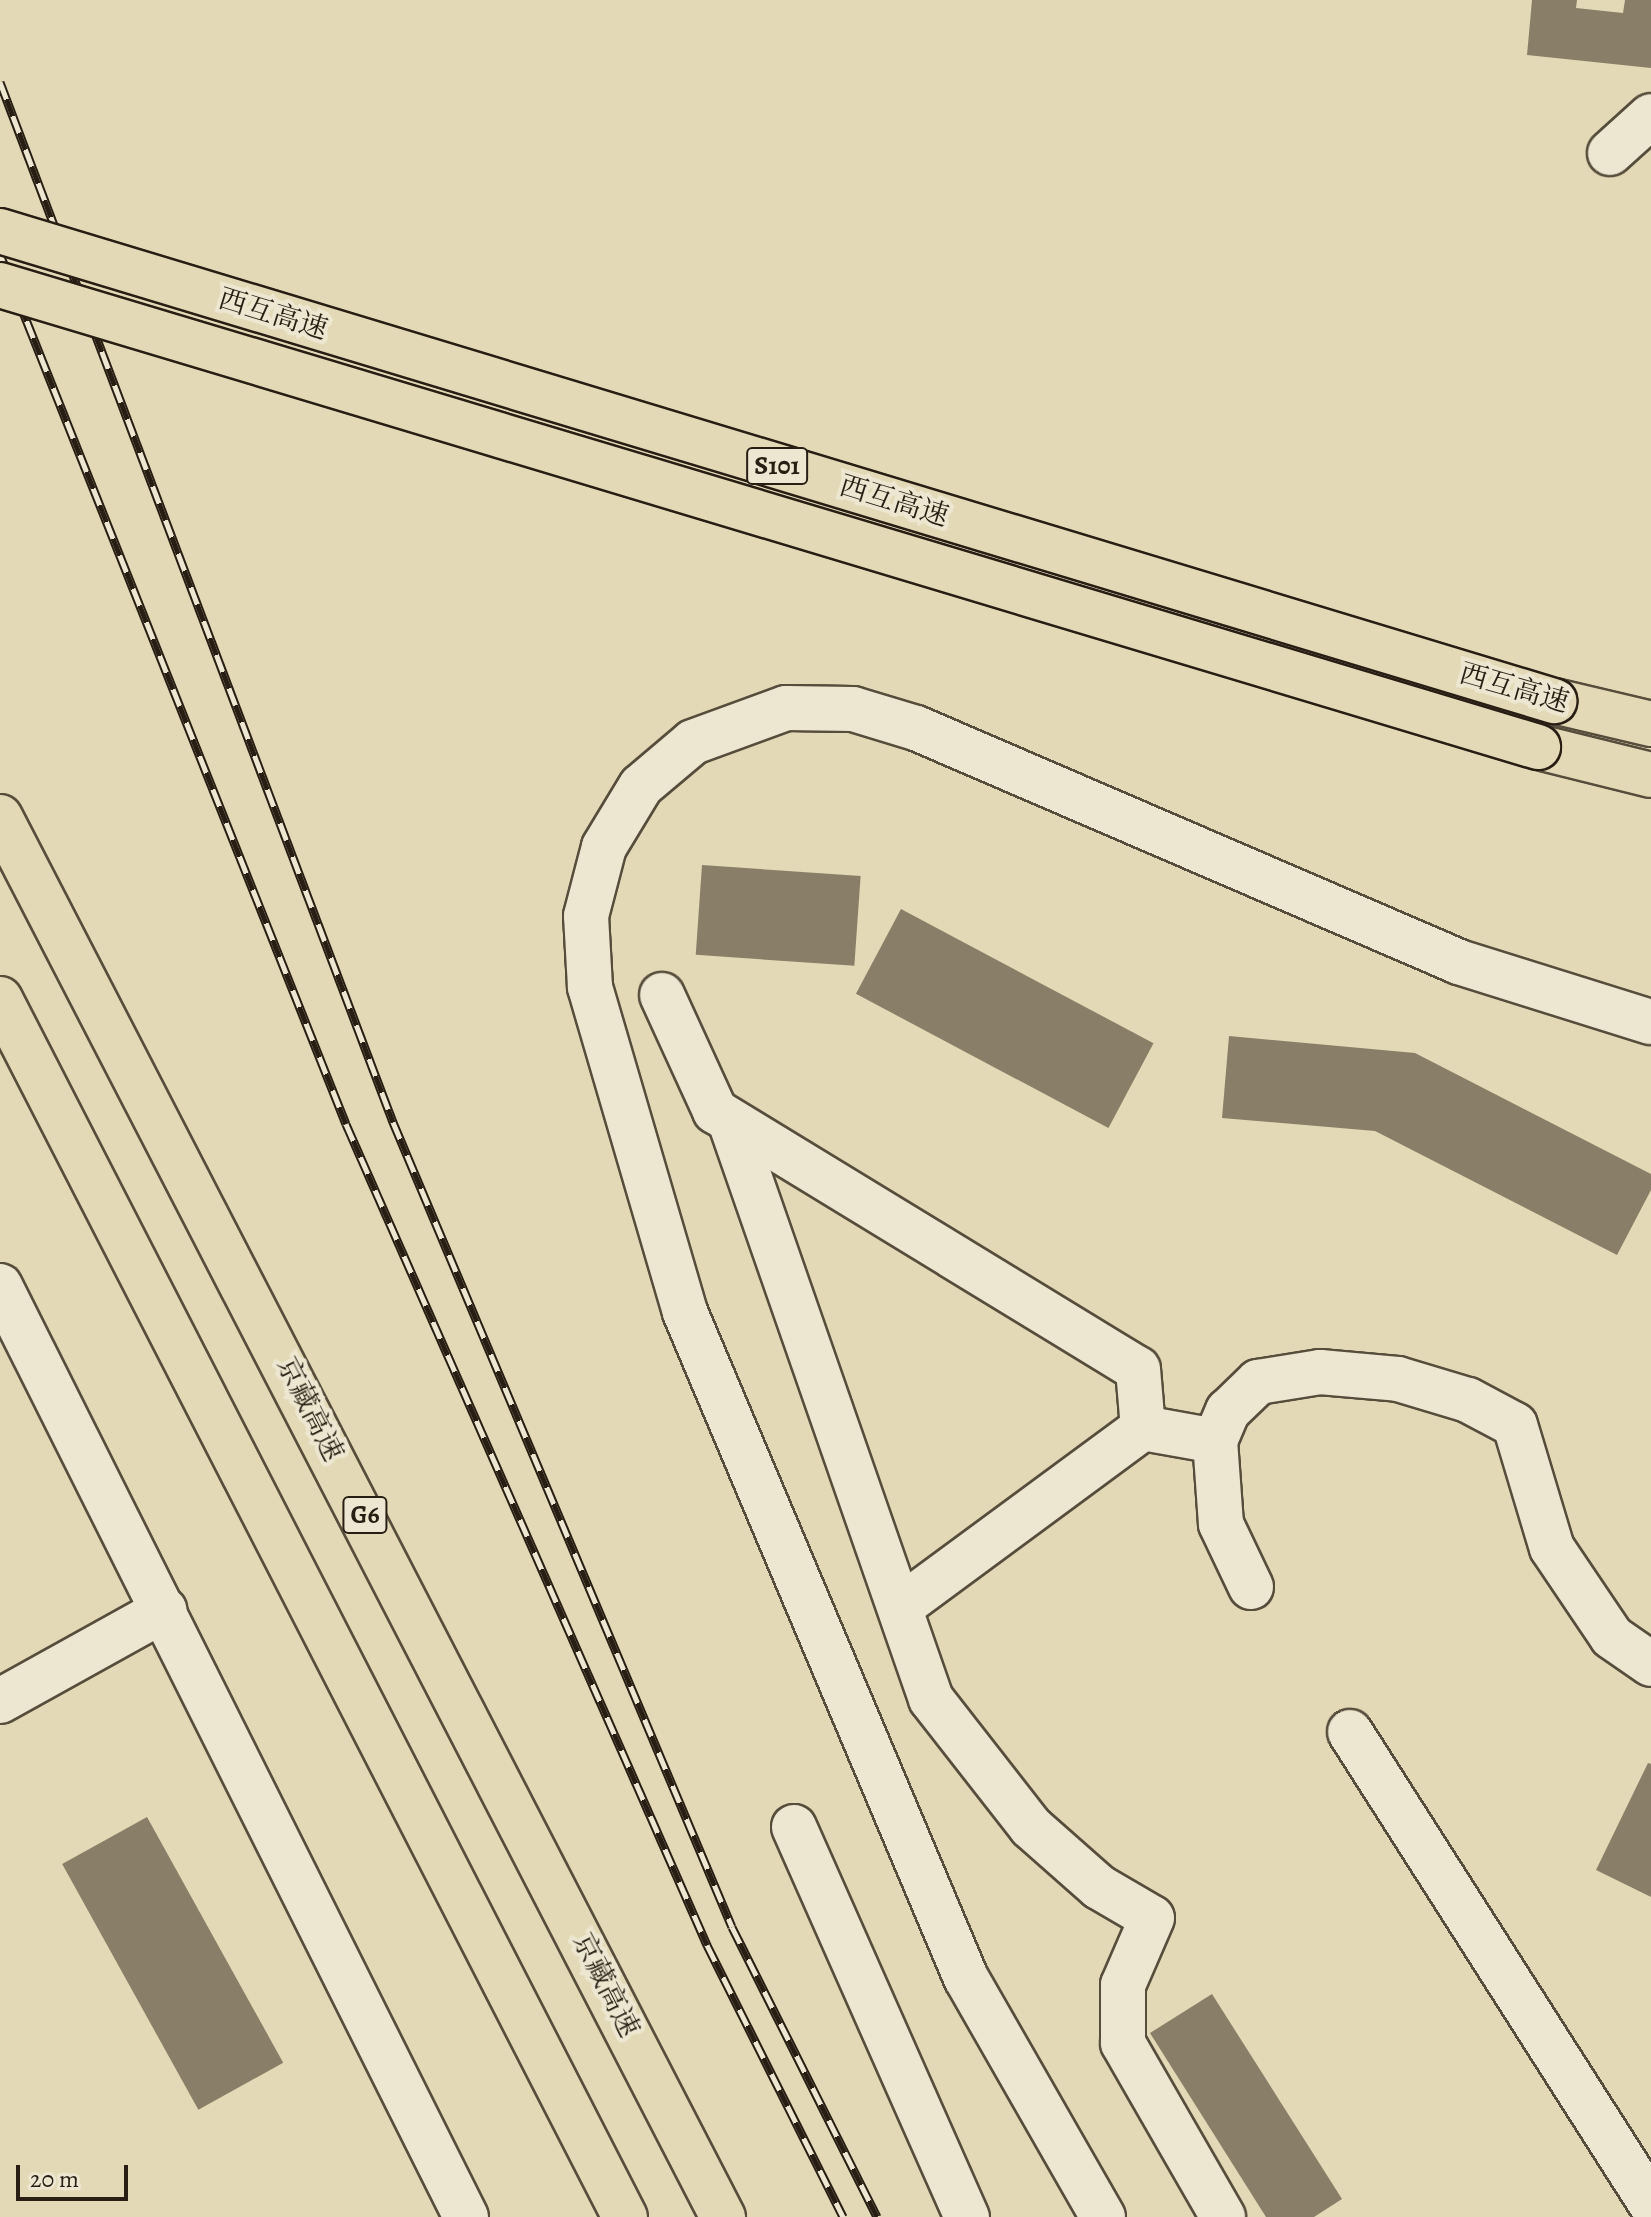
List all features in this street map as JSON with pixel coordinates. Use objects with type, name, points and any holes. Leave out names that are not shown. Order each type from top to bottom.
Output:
[{"type":"highway","name":"西互高速","points":[[0,231],[1554,701],[1651,724]]},
{"type":"highway","name":"西互高速","points":[[0,285],[1538,747],[1651,775]]},
{"type":"highway","name":"京藏高速","points":[[0,817],[723,2217]]},
{"type":"highway","points":[[0,999],[625,2217]]},
{"type":"street","points":[[1610,153],[1651,116]]},
{"type":"street","points":[[1103,2217],[966,1978],[685,1312],[590,987],[586,916],[604,847],[641,786],[693,742],[786,708],[853,709],[916,728],[1459,962],[1651,1022]]},
{"type":"street","points":[[662,995],[715,1111],[1138,1369],[1143,1428]]},
{"type":"street","points":[[730,1121],[903,1605],[931,1699],[1031,1827],[1099,1887],[1152,1918],[1123,1985],[1123,2043],[1223,2217]]},
{"type":"street","points":[[0,1286],[466,2217]]},
{"type":"street","points":[[1251,1587],[1221,1524],[1215,1441],[1228,1411],[1258,1382],[1320,1372],[1398,1379],[1468,1400],[1515,1425],[1552,1548],[1612,1637],[1651,1664]]},
{"type":"street","points":[[903,1605],[1143,1428],[1215,1441]]},
{"type":"street","points":[[0,1701],[164,1610]]},
{"type":"street","points":[[1350,1732],[1651,2204]]},
{"type":"street","points":[[794,1827],[967,2217]]},
{"type":"building","points":[[1532,0],[1577,0],[1576,8],[1623,13],[1625,0],[1651,0],[1651,68],[1527,55]]},
{"type":"building","points":[[702,865],[861,876],[854,966],[696,955]]},
{"type":"building","points":[[901,909],[1154,1043],[1108,1128],[856,994]]},
{"type":"building","points":[[1229,1036],[1415,1053],[1651,1174],[1651,1190],[1617,1255],[1375,1131],[1222,1118]]},
{"type":"building","points":[[1648,1763],[1651,1764],[1651,1897],[1596,1870]]},
{"type":"building","points":[[147,1817],[283,2063],[198,2110],[62,1864]]},
{"type":"building","points":[[1212,1994],[1342,2199],[1314,2217],[1266,2217],[1150,2033]]},
{"type":"railway","points":[[0,82],[393,1122],[732,1927],[877,2217]]},
{"type":"railway","points":[[0,254],[346,1124],[707,1945],[843,2217]]}]
